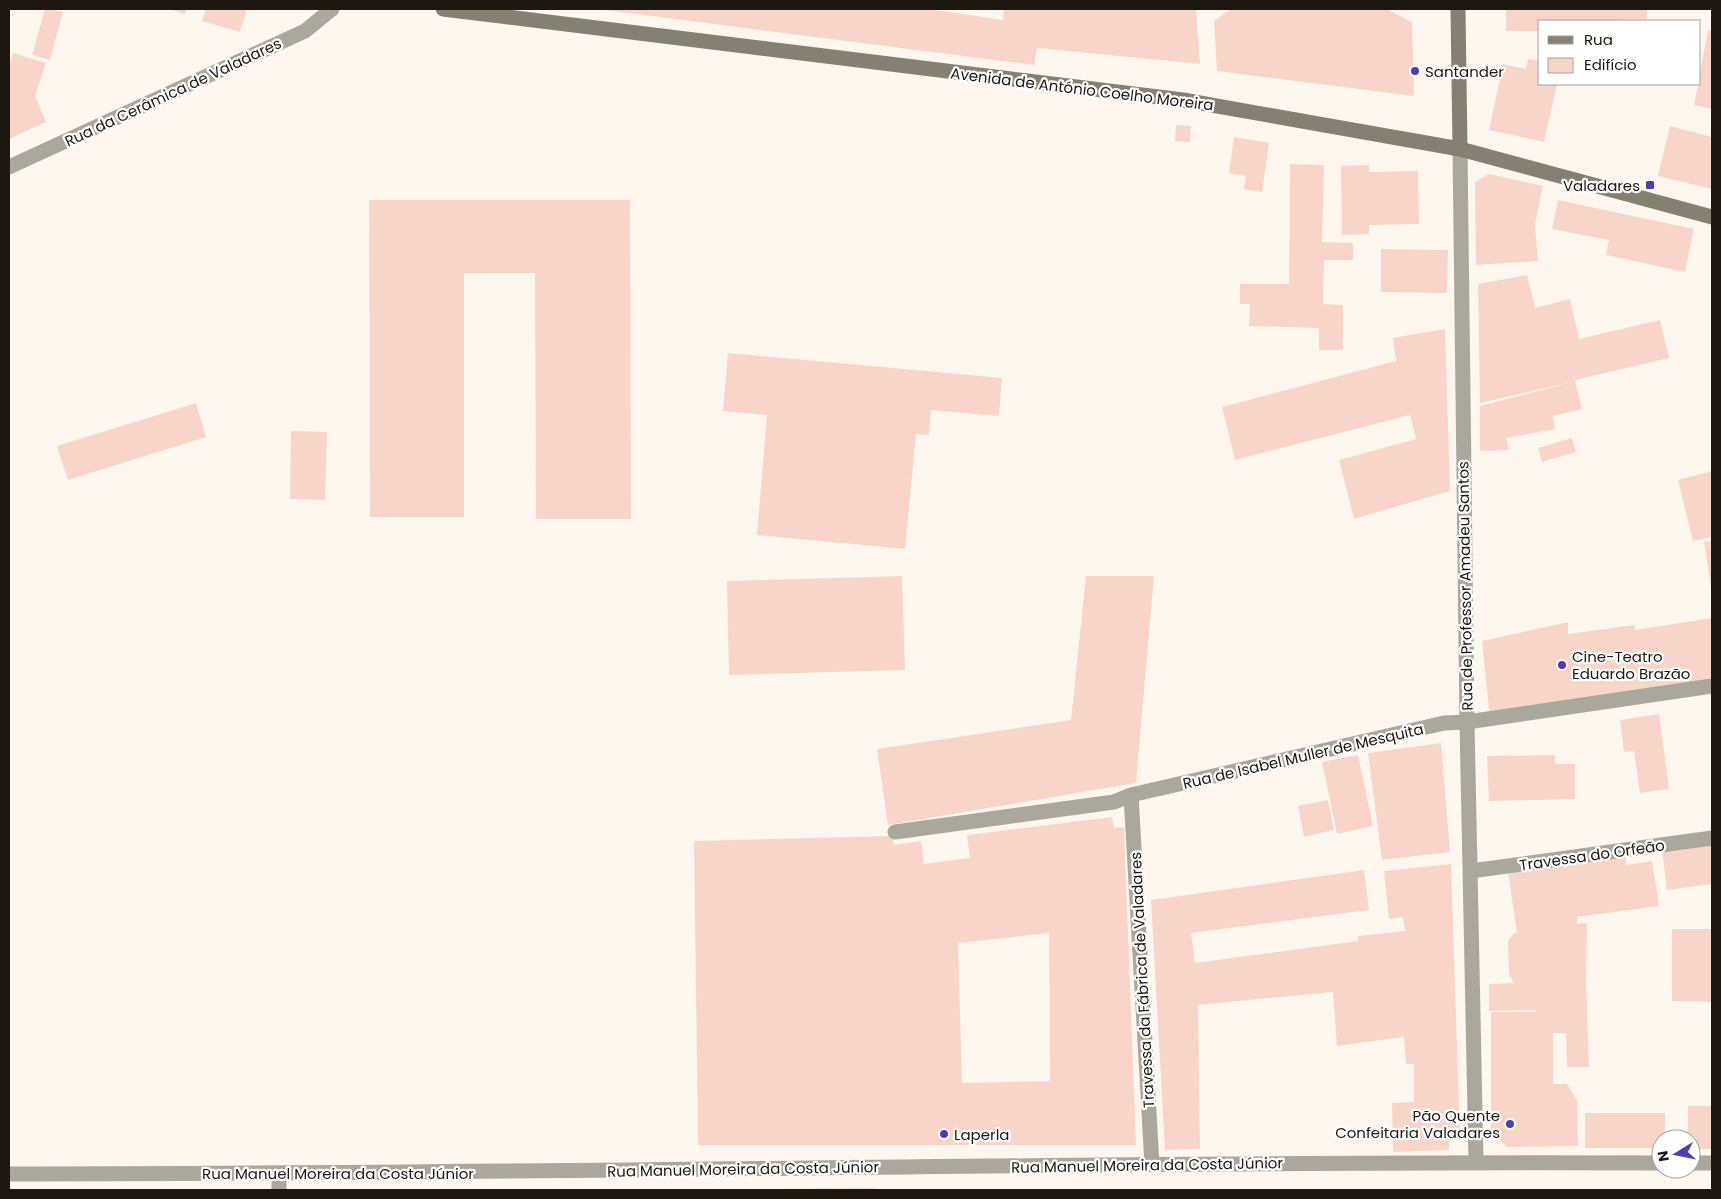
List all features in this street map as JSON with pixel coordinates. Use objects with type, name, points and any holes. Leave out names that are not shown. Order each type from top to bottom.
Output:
[{"type":"main road","name":"Avenida de António Coelho Moreira","points":[[443,9],[467,10],[1183,100],[1460,148],[1712,216]]},
{"type":"main road","name":"Rua de Professor Amadeu Santos","points":[[1458,9],[1460,148]]},
{"type":"street","name":"Rua da Cerâmica de Valadares","points":[[9,167],[305,31],[332,9]]},
{"type":"street","name":"Rua de Professor Amadeu Santos","points":[[1460,148],[1467,722],[1476,1162]]},
{"type":"street","name":"Rua de Isabel Muller de Mesquita","points":[[895,832],[1114,802],[1131,795],[1444,723],[1467,722],[1712,686]]},
{"type":"street","name":"Travessa da Fábrica de Valadares","points":[[1131,795],[1152,1165]]},
{"type":"street","name":"Travessa do Orfeão","points":[[1471,871],[1712,838]]},
{"type":"street","name":"Rua Manuel Moreira da Costa Júnior","points":[[9,1174],[279,1174],[1476,1162],[1651,1163]]},
{"type":"street","points":[[279,1174],[279,1190]]},
{"type":"building","points":[[45,9],[63,12],[50,60],[32,55]]},
{"type":"building","points":[[169,9],[186,9],[185,14]]},
{"type":"building","points":[[206,9],[247,9],[240,32],[202,21]]},
{"type":"building","points":[[597,9],[929,9],[1003,20],[1004,9],[1196,10],[1200,64],[1037,48],[1034,65]]},
{"type":"building","points":[[1231,9],[1387,9],[1412,22],[1414,96],[1217,71],[1214,21]]},
{"type":"building","points":[[1506,9],[1647,9],[1647,19],[1538,20],[1538,31],[1506,31]]},
{"type":"building","points":[[1708,30],[1712,31],[1712,109],[1694,105],[1698,85],[1701,85],[1701,68]]},
{"type":"building","points":[[13,53],[46,63],[35,96],[46,122],[9,139],[9,67]]},
{"type":"building","points":[[1528,59],[1538,61],[1538,85],[1557,85],[1544,142],[1489,130],[1503,64],[1526,69]]},
{"type":"building","points":[[1176,125],[1191,126],[1190,142],[1175,141]]},
{"type":"building","points":[[1670,126],[1712,137],[1712,189],[1658,176]]},
{"type":"building","points":[[1234,137],[1269,143],[1262,192],[1244,189],[1246,176],[1229,173]]},
{"type":"building","points":[[1290,164],[1324,165],[1322,242],[1353,243],[1353,260],[1324,260],[1323,304],[1343,305],[1343,350],[1319,350],[1319,328],[1249,326],[1250,304],[1240,304],[1240,284],[1289,284]]},
{"type":"building","points":[[1369,165],[1369,172],[1418,171],[1419,224],[1369,225],[1369,234],[1342,235],[1341,166]]},
{"type":"building","points":[[1489,174],[1543,186],[1535,224],[1538,261],[1476,265],[1475,182]]},
{"type":"building","points":[[369,200],[630,200],[631,519],[536,519],[535,273],[464,273],[464,517],[370,517]]},
{"type":"building","points":[[1558,200],[1694,229],[1685,272],[1606,255],[1609,240],[1552,229]]},
{"type":"building","points":[[1381,249],[1448,250],[1447,293],[1381,292]]},
{"type":"building","points":[[1527,275],[1535,308],[1570,299],[1579,339],[1660,320],[1669,358],[1575,380],[1582,409],[1553,416],[1555,429],[1506,438],[1509,450],[1480,451],[1480,406],[1572,382],[1480,403],[1478,284]]},
{"type":"building","points":[[1445,329],[1450,491],[1354,519],[1339,460],[1416,439],[1410,415],[1235,460],[1222,407],[1396,361],[1393,338]]},
{"type":"building","points":[[728,353],[1002,378],[999,416],[931,410],[929,435],[916,434],[905,549],[757,535],[767,415],[723,411]]},
{"type":"building","points":[[196,403],[206,437],[68,480],[57,446]]},
{"type":"building","points":[[291,431],[327,432],[325,500],[290,499]]},
{"type":"building","points":[[1572,438],[1576,452],[1542,462],[1538,448]]},
{"type":"building","points":[[1712,471],[1712,537],[1693,541],[1678,480]]},
{"type":"building","points":[[1712,541],[1712,588],[1711,588],[1704,542]]},
{"type":"building","points":[[902,576],[905,670],[729,675],[727,581]]},
{"type":"building","points":[[1086,576],[1154,576],[1136,783],[888,825],[877,749],[1071,720]]},
{"type":"building","name":"Cine-Teatro Eduardo Brazão","points":[[1712,618],[1712,680],[1490,711],[1489,709],[1482,641],[1568,622],[1568,634],[1634,625],[1635,630]]},
{"type":"building","points":[[1659,714],[1669,789],[1640,793],[1634,751],[1624,752],[1620,720]]},
{"type":"building","points":[[1441,743],[1450,852],[1382,860],[1368,753]]},
{"type":"building","points":[[1358,755],[1373,826],[1337,834],[1322,762]]},
{"type":"building","points":[[1555,755],[1555,764],[1575,764],[1575,799],[1489,801],[1487,756]]},
{"type":"building","points":[[1328,800],[1334,830],[1304,837],[1298,806]]},
{"type":"building","points":[[1112,817],[1114,828],[1124,827],[1136,1145],[698,1145],[694,841],[892,836],[894,845],[921,841],[924,864],[970,858],[967,835]],"holes":[[[1049,933],[1050,1081],[962,1083],[958,943]]]},
{"type":"building","points":[[1712,843],[1712,884],[1667,890],[1662,850]]},
{"type":"building","points":[[1625,856],[1626,865],[1652,861],[1659,906],[1577,917],[1577,924],[1587,923],[1586,981],[1589,1067],[1567,1067],[1566,1033],[1553,1033],[1553,1084],[1567,1084],[1577,1099],[1578,1146],[1507,1147],[1491,1130],[1491,1012],[1536,1012],[1536,1010],[1489,1011],[1489,984],[1514,983],[1509,974],[1508,941],[1514,933],[1517,933],[1508,872]]},
{"type":"building","points":[[1451,864],[1460,1138],[1449,1138],[1449,1150],[1393,1152],[1392,1103],[1414,1102],[1414,1064],[1406,1064],[1404,1037],[1337,1046],[1333,992],[1198,1005],[1200,1149],[1165,1150],[1151,900],[1364,870],[1369,910],[1191,933],[1195,963],[1358,941],[1358,936],[1405,931],[1403,917],[1389,919],[1384,871]]},
{"type":"building","points":[[1672,929],[1712,929],[1712,1002],[1672,1001]]},
{"type":"building","points":[[1688,1106],[1712,1106],[1712,1149],[1701,1149],[1701,1129],[1688,1129]]},
{"type":"building","points":[[1585,1113],[1665,1113],[1665,1129],[1651,1129],[1651,1148],[1585,1148]]},
{"type":"building","points":[[875,1188],[875,1190],[767,1190],[767,1189]]},
{"type":"place","name":"Santander","points":[[1415,71]]},
{"type":"place","name":"Valadares","points":[[1650,185]]},
{"type":"place","name":"Cine-Teatro Eduardo Brazão","points":[[1562,665]]},
{"type":"place","name":"Pão Quente Confeitaria Valadares","points":[[1510,1124]]},
{"type":"place","name":"Laperla","points":[[944,1134]]}]
